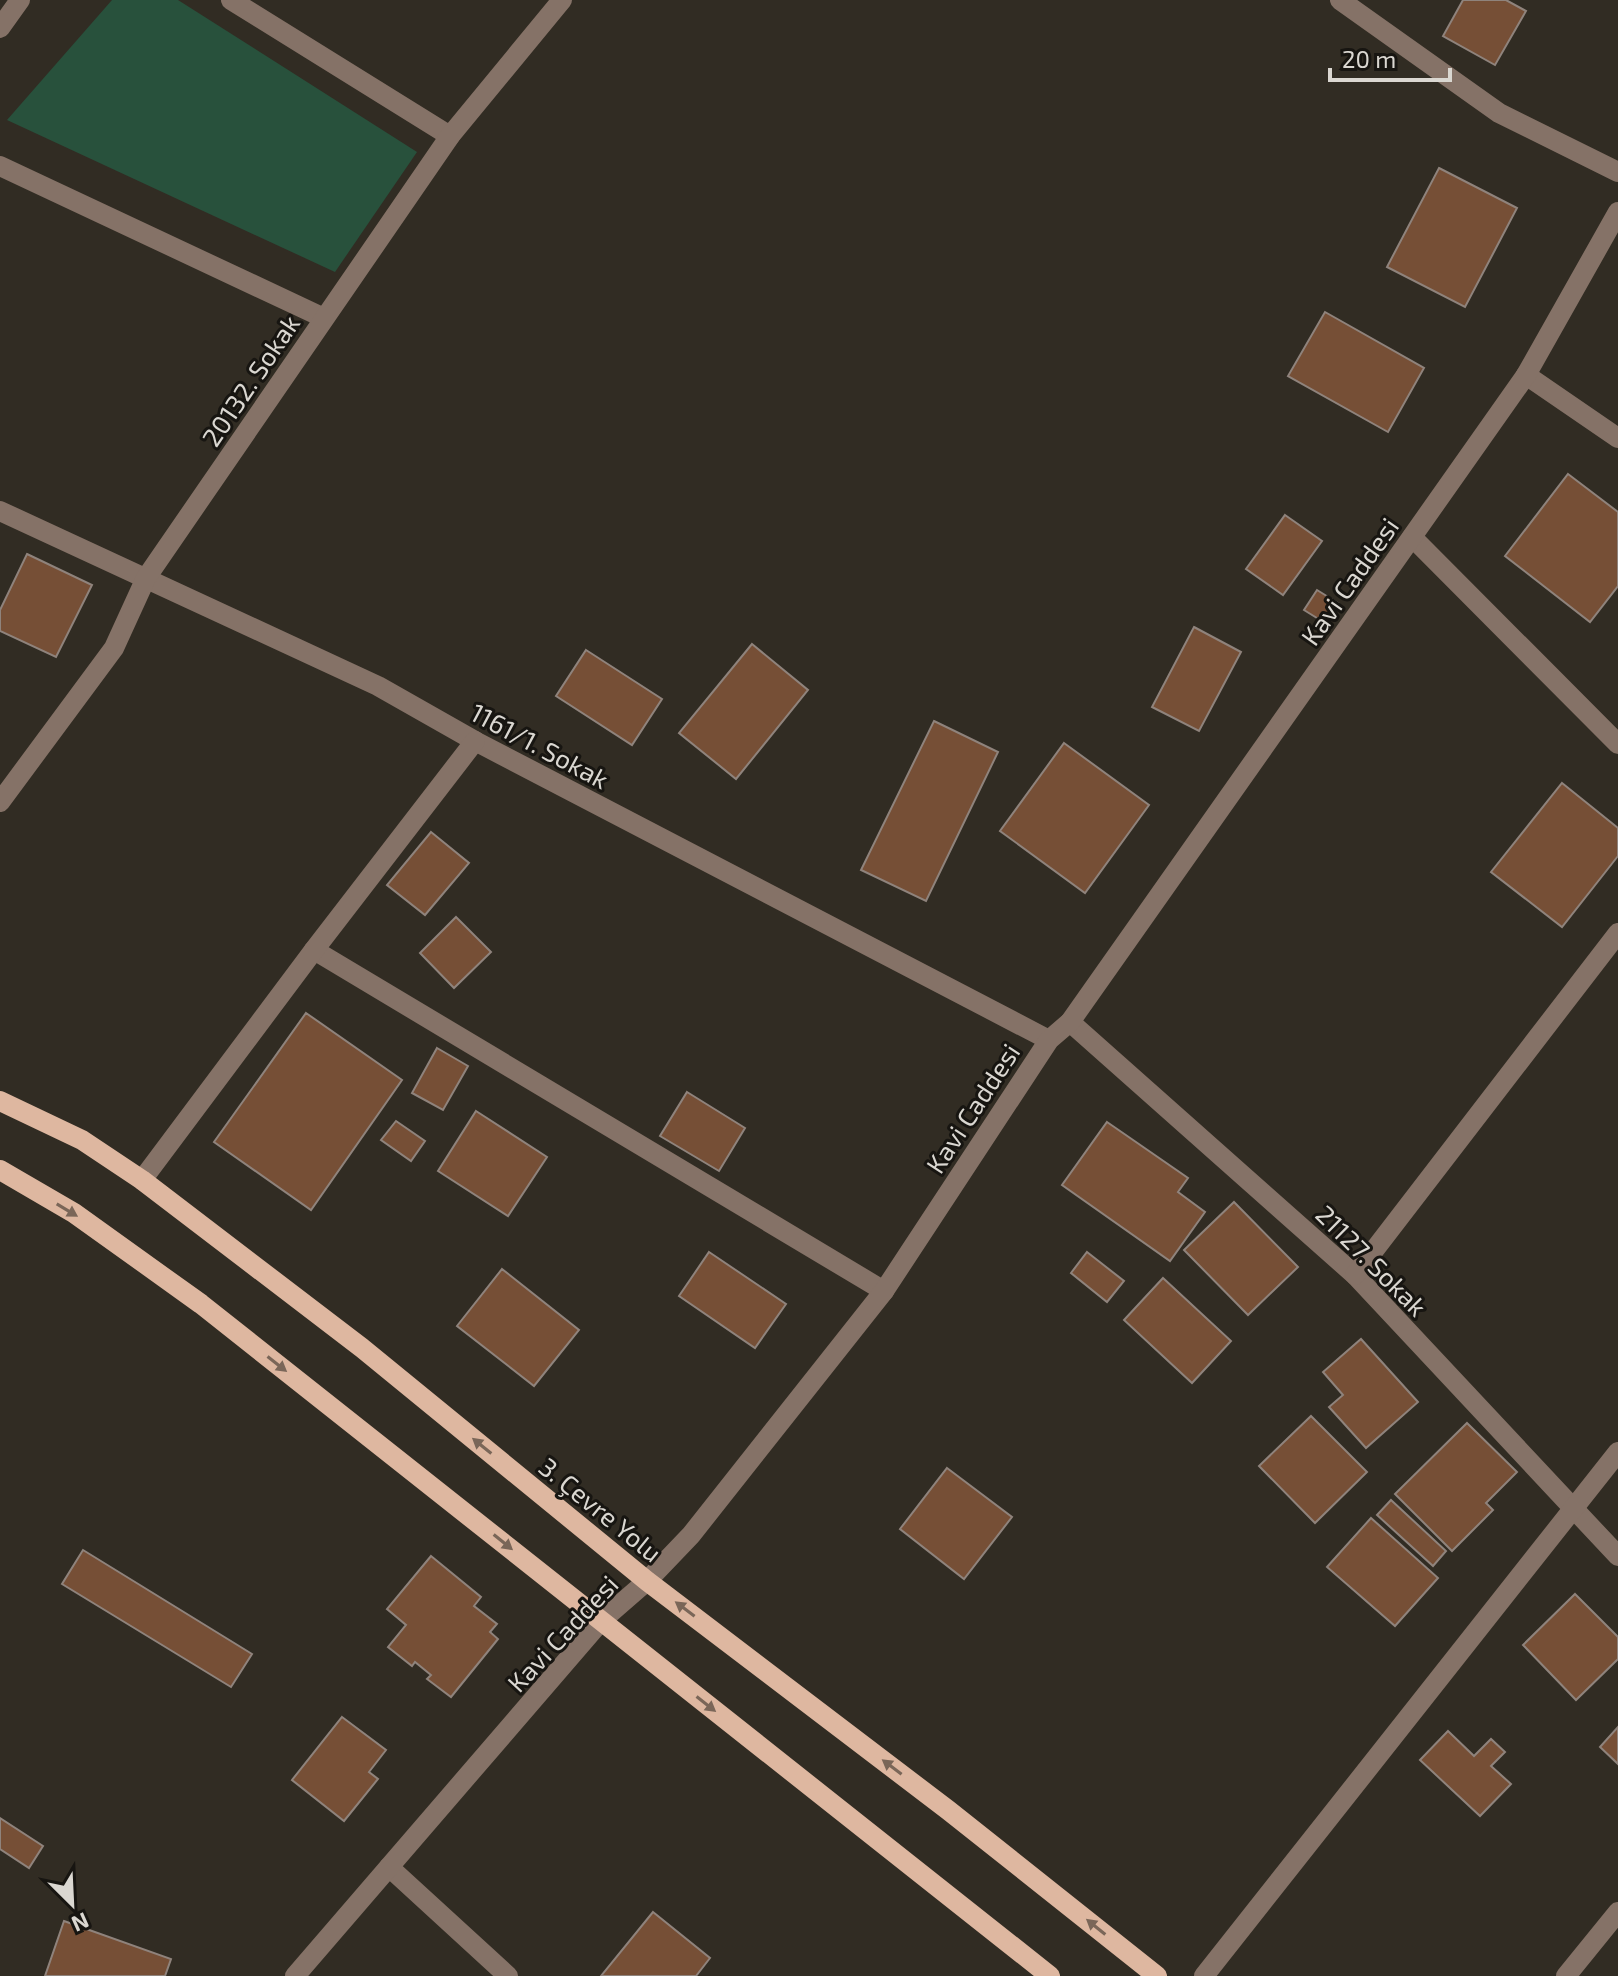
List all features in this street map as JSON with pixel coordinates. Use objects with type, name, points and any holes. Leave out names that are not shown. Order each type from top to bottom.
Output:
[{"type":"main road","name":"3. Çevre Yolu","points":[[0,1101],[82,1140],[142,1180],[362,1348],[647,1581],[948,1810],[1157,1976]]},
{"type":"main road","points":[[0,1170],[74,1213],[201,1304],[1050,1976]]},
{"type":"street","points":[[0,28],[20,0]]},
{"type":"street","points":[[231,0],[450,136]]},
{"type":"street","name":"20132. Sokak","points":[[0,802],[114,648],[146,578],[450,136],[562,0]]},
{"type":"street","points":[[1340,0],[1499,113],[1618,172]]},
{"type":"street","points":[[0,166],[324,318]]},
{"type":"street","name":"Kavi Caddesi","points":[[295,1976],[601,1621],[647,1581],[691,1535],[884,1291],[1049,1040],[1070,1022],[1526,375],[1618,212]]},
{"type":"street","points":[[1526,375],[1618,438]]},
{"type":"street","name":"1161/1. Sokak","points":[[0,511],[378,686],[475,741],[1049,1040]]},
{"type":"street","points":[[1412,537],[1618,744]]},
{"type":"street","points":[[142,1180],[475,741]]},
{"type":"street","points":[[1355,1275],[1618,933]]},
{"type":"street","points":[[314,950],[884,1291]]},
{"type":"street","name":"21127. Sokak","points":[[1070,1022],[1355,1275],[1618,1556]]},
{"type":"street","points":[[1204,1976],[1618,1452]]},
{"type":"street","points":[[389,1867],[508,1976]]},
{"type":"street","points":[[1566,1976],[1618,1912]]},
{"type":"green space","points":[[112,0],[178,0],[417,152],[335,272],[7,120]]},
{"type":"building","points":[[1463,0],[1506,0],[1526,11],[1495,65],[1443,36]]},
{"type":"building","points":[[1439,168],[1517,208],[1465,307],[1387,267]]},
{"type":"building","points":[[1325,312],[1424,368],[1388,432],[1288,376]]},
{"type":"building","points":[[1568,474],[1618,512],[1618,586],[1590,622],[1505,556]]},
{"type":"building","points":[[1285,515],[1322,541],[1283,595],[1246,569]]},
{"type":"building","points":[[27,554],[92,585],[56,657],[0,631],[0,610]]},
{"type":"building","points":[[1317,590],[1338,603],[1325,623],[1304,610]]},
{"type":"building","points":[[1194,627],[1241,652],[1199,731],[1152,707]]},
{"type":"building","points":[[752,644],[808,690],[736,779],[679,733]]},
{"type":"building","points":[[586,650],[662,699],[632,745],[556,696]]},
{"type":"building","points":[[934,721],[998,752],[926,901],[861,870]]},
{"type":"building","points":[[1064,743],[1149,805],[1085,893],[1000,831]]},
{"type":"building","points":[[1562,783],[1618,828],[1618,856],[1562,927],[1491,872]]},
{"type":"building","points":[[431,832],[469,863],[425,915],[387,885]]},
{"type":"building","points":[[456,917],[491,952],[454,988],[420,953]]},
{"type":"building","points":[[306,1013],[402,1080],[311,1210],[214,1142]]},
{"type":"building","points":[[437,1048],[468,1066],[443,1110],[412,1093]]},
{"type":"building","points":[[687,1092],[745,1128],[719,1171],[660,1136]]},
{"type":"building","points":[[476,1111],[547,1157],[508,1216],[438,1171]]},
{"type":"building","points":[[396,1121],[425,1141],[411,1161],[381,1140]]},
{"type":"building","points":[[1107,1122],[1188,1178],[1178,1192],[1205,1212],[1170,1261],[1062,1185]]},
{"type":"building","points":[[1234,1202],[1298,1267],[1248,1315],[1184,1250]]},
{"type":"building","points":[[709,1252],[786,1304],[755,1348],[679,1296]]},
{"type":"building","points":[[1087,1252],[1124,1281],[1107,1302],[1071,1273]]},
{"type":"building","points":[[502,1269],[579,1330],[534,1386],[457,1326]]},
{"type":"building","points":[[1163,1278],[1231,1341],[1192,1383],[1124,1320]]},
{"type":"building","points":[[1361,1339],[1418,1402],[1366,1448],[1329,1407],[1343,1395],[1323,1372]]},
{"type":"building","points":[[1311,1416],[1367,1472],[1315,1523],[1259,1466]]},
{"type":"building","points":[[1467,1423],[1517,1472],[1486,1503],[1493,1510],[1452,1551],[1395,1494]]},
{"type":"building","points":[[947,1468],[1012,1517],[964,1579],[900,1529]]},
{"type":"building","points":[[1391,1500],[1446,1551],[1433,1566],[1377,1515]]},
{"type":"building","points":[[1371,1518],[1438,1578],[1395,1626],[1327,1567]]},
{"type":"building","points":[[83,1550],[252,1654],[231,1687],[62,1584]]},
{"type":"building","points":[[431,1556],[481,1597],[474,1606],[497,1624],[490,1632],[498,1639],[451,1697],[427,1679],[431,1675],[415,1662],[412,1666],[388,1647],[406,1625],[387,1609]]},
{"type":"building","points":[[1575,1594],[1618,1637],[1618,1659],[1576,1700],[1523,1645]]},
{"type":"building","points":[[342,1717],[386,1750],[369,1772],[378,1779],[344,1821],[292,1780]]},
{"type":"building","points":[[1618,1727],[1618,1764],[1600,1747]]},
{"type":"building","points":[[1448,1731],[1474,1756],[1491,1739],[1505,1752],[1491,1766],[1511,1784],[1480,1816],[1420,1760]]},
{"type":"building","points":[[0,1818],[43,1846],[29,1868],[0,1849]]},
{"type":"building","points":[[653,1912],[710,1958],[696,1976],[601,1976]]},
{"type":"building","points":[[64,1921],[171,1959],[165,1976],[45,1976]]}]
